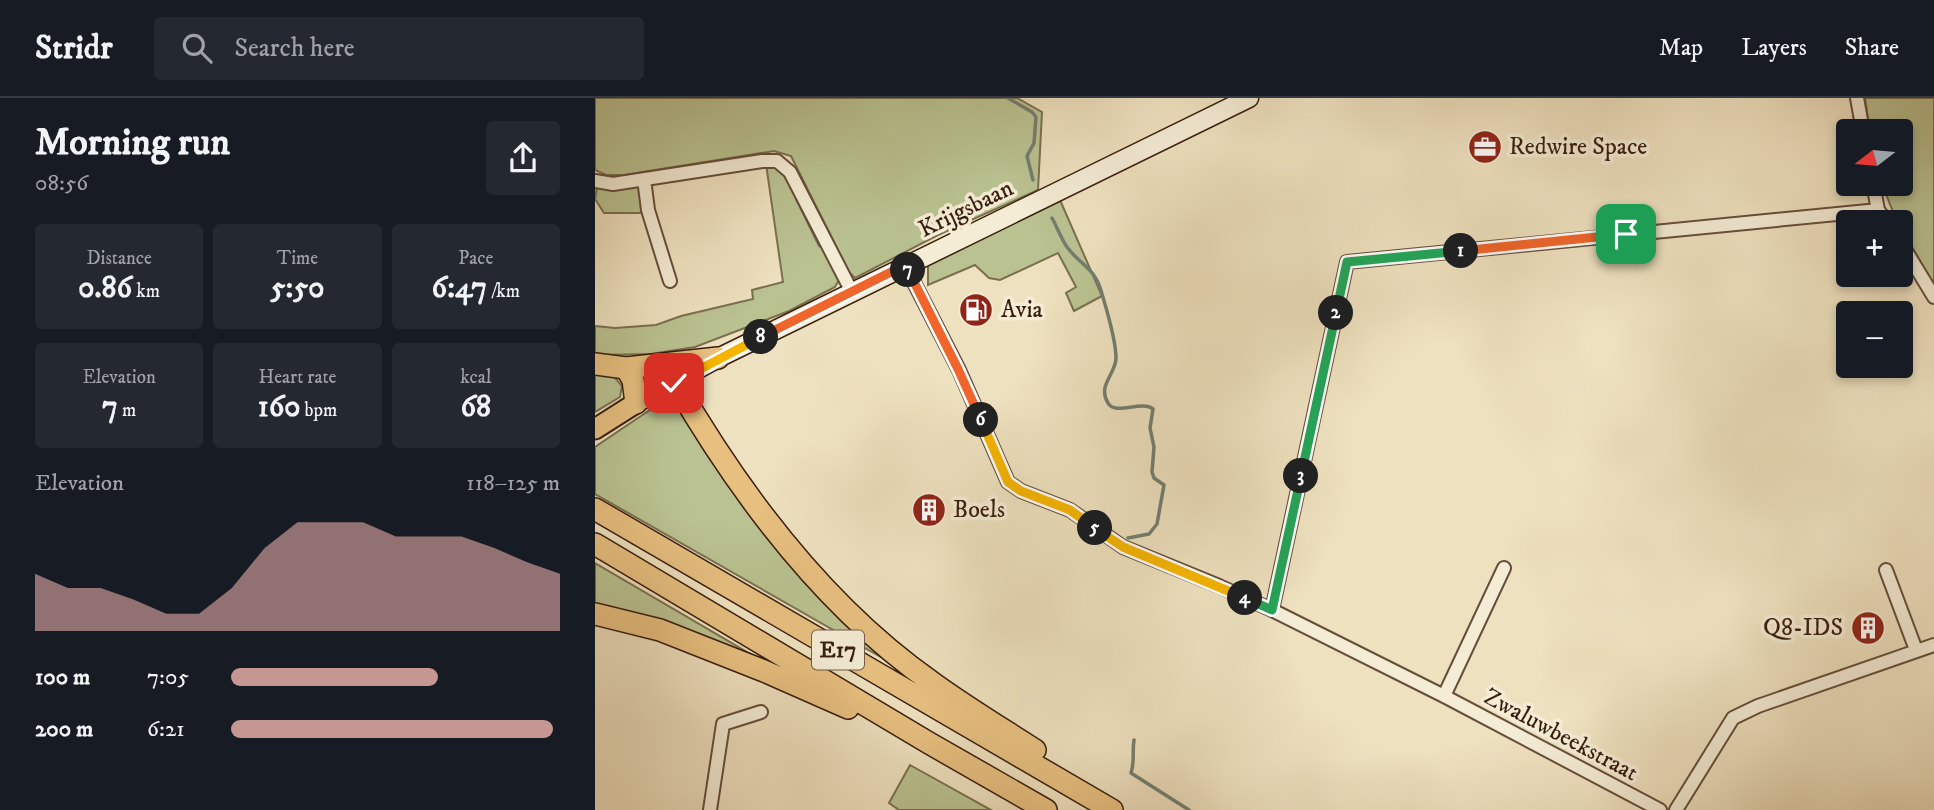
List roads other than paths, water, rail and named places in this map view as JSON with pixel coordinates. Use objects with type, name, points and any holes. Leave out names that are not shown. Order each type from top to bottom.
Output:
[{"type":"highway","points":[[595,364],[626,368],[718,358]]},
{"type":"highway","points":[[626,368],[633,380],[636,403]]},
{"type":"highway","points":[[674,383],[697,421],[778,536],[840,604],[932,683],[1055,762],[1080,791]]},
{"type":"highway","name":"E17","points":[[595,509],[1112,810]]},
{"type":"highway","name":"E17","points":[[595,544],[929,743],[1047,810]]},
{"type":"highway","points":[[595,614],[660,630],[765,671],[929,743]]},
{"type":"main road","name":"Krijgsbaan","points":[[595,429],[718,358],[1249,98]]},
{"type":"street","points":[[1857,98],[1861,119]]},
{"type":"street","points":[[595,181],[613,184],[762,160],[782,164],[790,172],[852,292]]},
{"type":"street","points":[[644,179],[648,210],[670,281]]},
{"type":"street","points":[[1875,196],[1878,210]]},
{"type":"street","points":[[1272,610],[1347,262],[1836,214]]},
{"type":"street","points":[[1913,263],[1934,297]]},
{"type":"street","name":"Zwaluwbeekstraat","points":[[905,265],[958,369],[1008,482],[1021,491],[1070,510],[1123,547],[1272,610],[1444,696],[1660,810]]},
{"type":"street","points":[[1444,696],[1504,568]]},
{"type":"street","points":[[1886,570],[1916,650]]},
{"type":"street","points":[[1676,810],[1733,718],[1758,706],[1934,645]]},
{"type":"street","points":[[710,810],[723,724],[761,712]]},
{"type":"waterway","points":[[1008,98],[1036,117],[1034,143],[1027,156],[1033,180]]},
{"type":"waterway","points":[[1052,218],[1067,247],[1096,278],[1102,294],[1116,351],[1115,364],[1105,391],[1108,403],[1116,408],[1142,406],[1153,409],[1150,428],[1154,447],[1152,472],[1154,478],[1164,485],[1157,524],[1149,534],[1128,538]]},
{"type":"waterway","points":[[1134,740],[1131,773],[1189,810]]},
{"type":"place","name":"Redwire Space","points":[[1485,147]]},
{"type":"place","name":"Avia","points":[[976,310]]},
{"type":"place","name":"Boels","points":[[929,510]]},
{"type":"place","name":"Q8-IDS","points":[[1868,628]]}]
